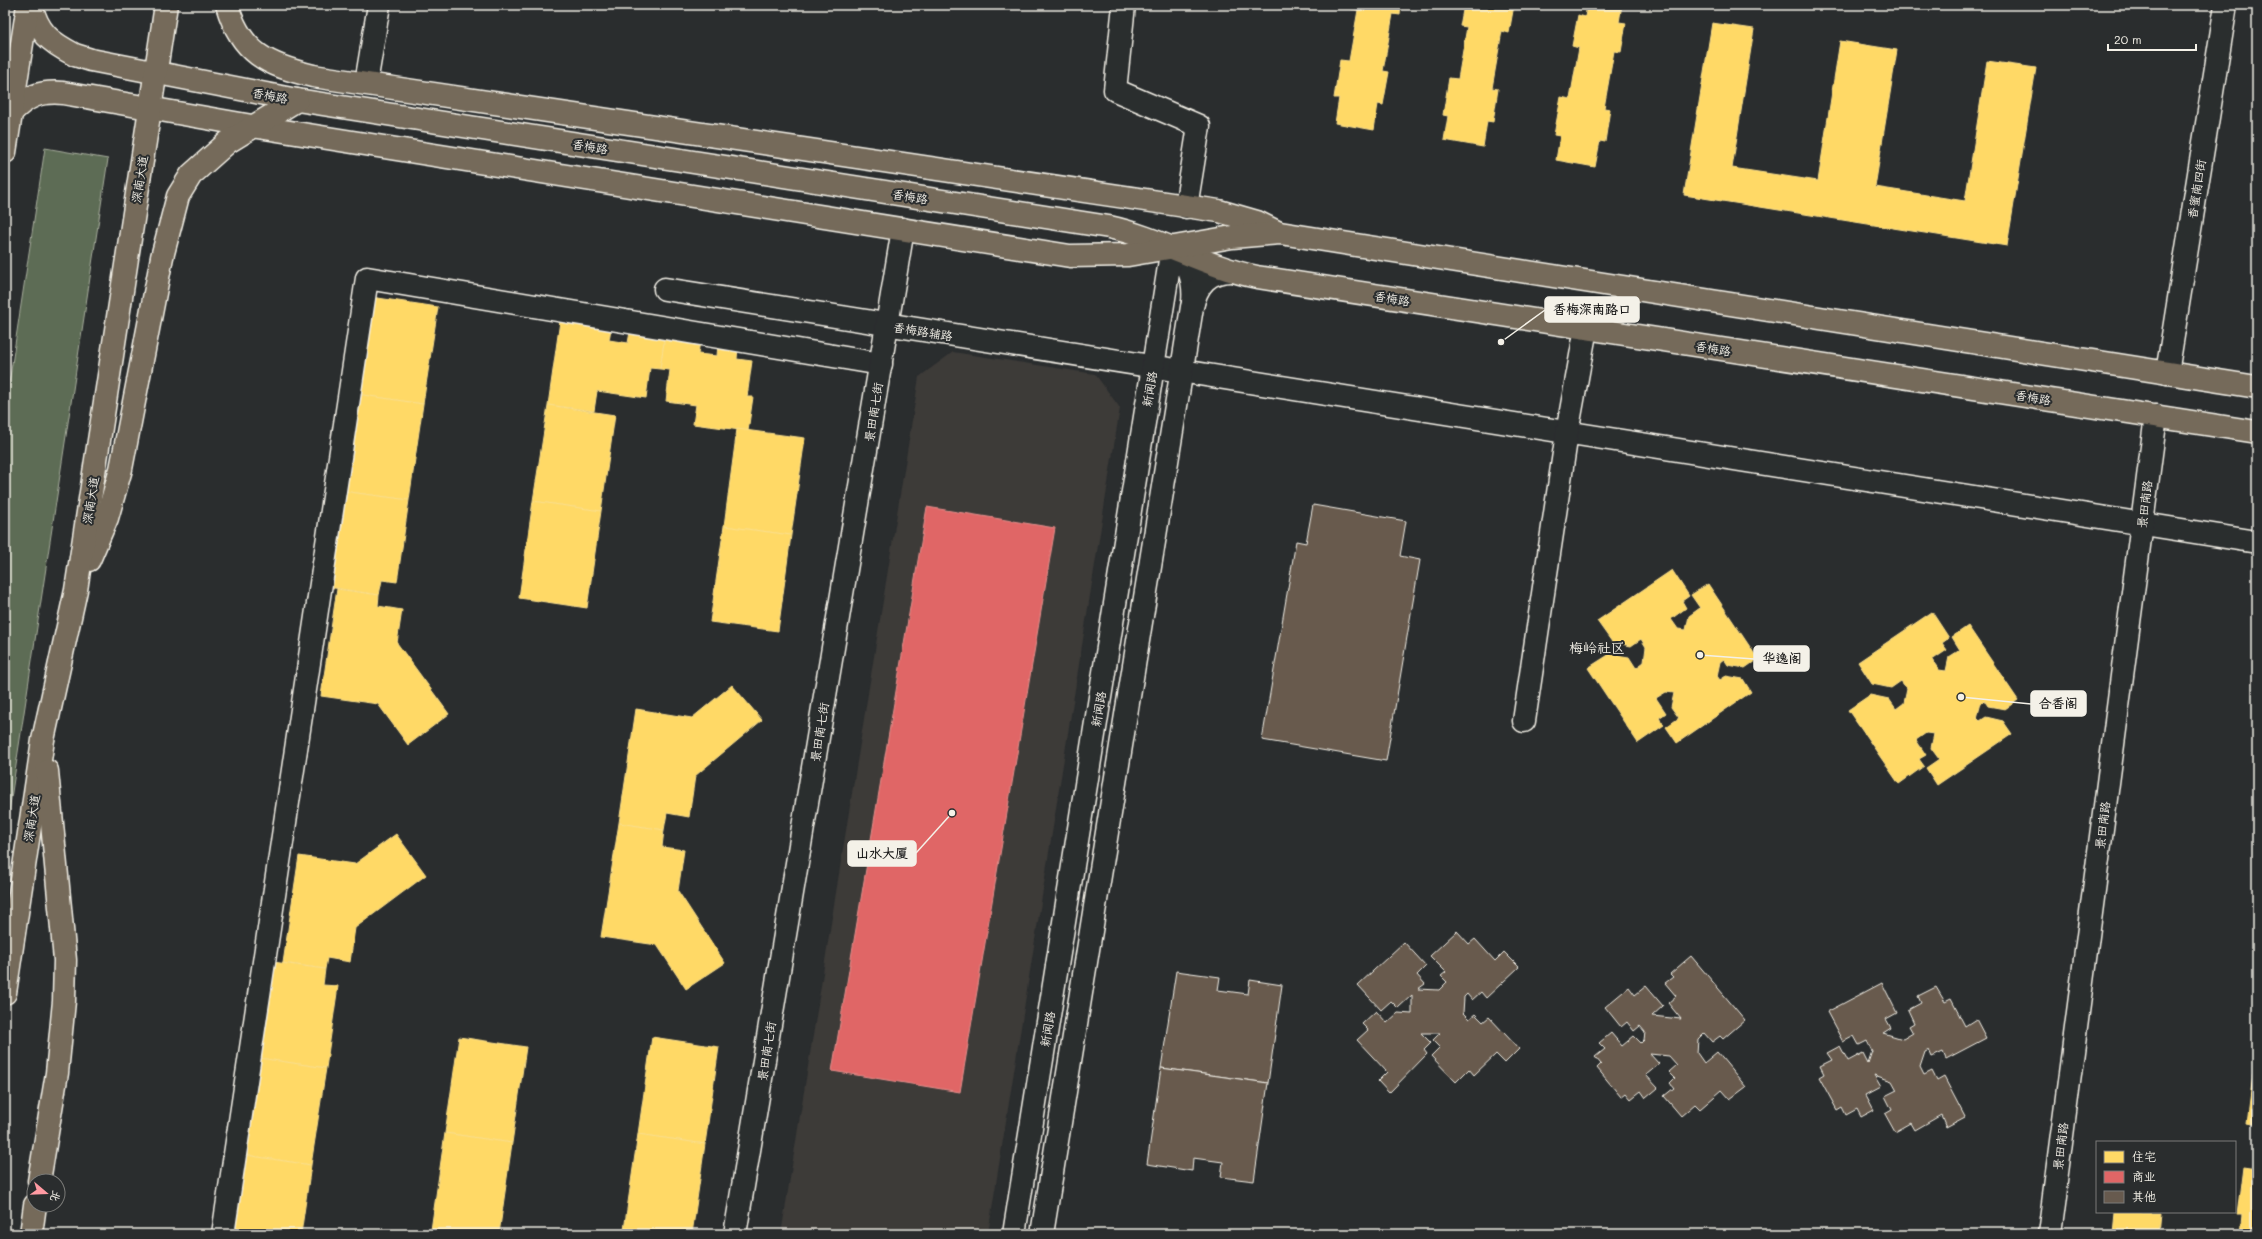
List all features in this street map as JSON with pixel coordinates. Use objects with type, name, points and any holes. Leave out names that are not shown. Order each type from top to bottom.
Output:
[{"type":"main road","points":[[5,152],[28,5]]},
{"type":"main road","name":"香梅路","points":[[31,5],[39,26],[56,45],[75,55],[91,60],[297,100],[1092,224],[1120,230],[1232,271],[1273,280],[2257,432]]},
{"type":"main road","name":"深南大道","points":[[5,993],[43,740],[76,590],[166,5]]},
{"type":"main road","points":[[226,5],[231,20],[243,39],[261,58],[281,69],[313,76],[1186,206],[1245,217],[1280,233]]},
{"type":"main road","name":"香梅路","points":[[11,113],[29,97],[49,92],[252,126],[1070,256],[1113,256],[1172,248],[1239,236],[1280,233],[2257,387]]},
{"type":"main road","points":[[76,590],[107,518],[121,469],[162,257],[178,196],[191,175],[228,142],[297,100]]},
{"type":"main road","points":[[40,1173],[57,1072],[64,960],[43,740]]},
{"type":"main road","points":[[30,1234],[34,1213]]},
{"type":"street","points":[[366,83],[378,5]]},
{"type":"street","points":[[1124,5],[1115,90],[1199,126],[1186,206]]},
{"type":"street","name":"香蜜南四街","points":[[2167,373],[2226,5]]},
{"type":"street","name":"景田南七街","points":[[735,1234],[903,229]]},
{"type":"street","points":[[1042,1234],[1192,307],[1193,291],[1191,275],[1182,256],[1172,248]]},
{"type":"street","name":"新闻路","points":[[1014,1234],[1172,248]]},
{"type":"street","points":[[1192,307],[1198,287],[1205,279],[1218,272],[1232,271]]},
{"type":"street","points":[[223,1234],[367,278],[881,364]]},
{"type":"street","name":"香梅路辅路","points":[[666,289],[887,326],[2257,542]]},
{"type":"street","points":[[1524,721],[1567,433],[1586,328]]},
{"type":"street","name":"景田南路","points":[[2049,1234],[2156,416]]},
{"type":"shaded area","points":[[953,352],[1095,374],[1120,408],[988,1234],[781,1234],[919,377]]},
{"type":"green space","points":[[45,148],[108,159],[5,838],[5,410]]},
{"type":"building: 住宅","points":[[1352,5],[1401,5],[1400,15],[1393,14],[1383,71],[1389,72],[1383,105],[1378,104],[1374,130],[1335,123],[1339,98],[1334,98],[1340,60],[1349,61],[1358,10],[1351,9]]},
{"type":"building: 住宅","points":[[1464,5],[1514,5],[1509,33],[1502,31],[1492,88],[1498,89],[1493,122],[1487,121],[1483,147],[1444,140],[1448,116],[1443,115],[1449,78],[1458,79],[1467,27],[1460,26]]},
{"type":"building: 住宅","points":[[1587,5],[1622,5],[1619,22],[1626,23],[1621,52],[1614,51],[1604,108],[1610,109],[1605,142],[1600,141],[1595,167],[1556,160],[1560,136],[1554,135],[1561,97],[1570,99],[1579,48],[1572,46],[1578,15],[1585,17]]},
{"type":"building: 住宅","points":[[1712,23],[1754,29],[1732,168],[1818,181],[1840,41],[1897,50],[1875,187],[1965,201],[1987,61],[2036,68],[2007,246],[1684,195]]},
{"type":"building: 住宅","points":[[371,297],[438,307],[423,404],[356,394]]},
{"type":"building: 住宅","points":[[560,321],[611,329],[609,340],[628,343],[630,332],[665,336],[660,369],[650,368],[646,398],[597,391],[594,411],[548,405]]},
{"type":"building: 住宅","points":[[665,336],[700,341],[698,354],[717,356],[718,344],[738,347],[737,359],[752,361],[747,397],[753,397],[748,431],[693,424],[696,405],[666,401],[670,370],[660,369]]},
{"type":"building: 住宅","points":[[356,394],[423,404],[409,500],[342,491]]},
{"type":"building: 住宅","points":[[548,405],[615,415],[601,511],[533,501]]},
{"type":"building: 住宅","points":[[737,429],[805,438],[791,535],[724,526]]},
{"type":"building: 住宅","points":[[342,491],[409,500],[397,582],[382,580],[379,595],[328,587]]},
{"type":"building: 住宅","points":[[533,501],[601,511],[587,608],[519,598]]},
{"type":"building: 住宅","points":[[724,526],[791,535],[778,631],[710,622]]},
{"type":"building: 住宅","points":[[1672,570],[1689,596],[1682,601],[1686,608],[1671,619],[1678,629],[1686,630],[1689,616],[1700,608],[1691,595],[1708,584],[1758,659],[1745,668],[1728,665],[1724,659],[1720,662],[1717,676],[1720,680],[1726,676],[1743,679],[1751,692],[1677,743],[1666,727],[1679,718],[1671,707],[1674,693],[1666,692],[1656,698],[1666,713],[1659,718],[1664,725],[1638,743],[1588,668],[1610,654],[1629,657],[1636,668],[1644,662],[1646,647],[1641,639],[1631,646],[1612,642],[1597,621]]},
{"type":"building: 住宅","points":[[337,589],[379,595],[378,606],[402,610],[397,643],[449,714],[408,745],[378,704],[321,696]]},
{"type":"building: 住宅","points":[[1932,612],[1949,638],[1942,643],[1947,650],[1932,660],[1939,670],[1946,671],[1949,657],[1960,650],[1952,637],[1968,626],[2018,700],[2005,709],[1988,706],[1984,700],[1981,703],[1977,718],[1980,721],[1986,717],[2003,721],[2012,734],[1937,785],[1926,768],[1939,759],[1931,748],[1934,734],[1926,733],[1916,740],[1926,755],[1919,759],[1924,766],[1899,784],[1848,710],[1870,695],[1889,699],[1896,709],[1904,703],[1907,689],[1901,681],[1891,688],[1872,684],[1858,662]]},
{"type":"building: 住宅","points":[[732,685],[762,720],[695,776],[689,817],[667,813],[664,830],[619,823],[636,709],[692,718]]},
{"type":"building: 住宅","points":[[619,823],[664,830],[662,847],[684,850],[678,891],[725,963],[686,989],[657,945],[601,937]]},
{"type":"building: 住宅","points":[[396,834],[426,875],[355,928],[350,962],[327,958],[325,969],[283,963],[299,856],[355,864]]},
{"type":"building: 住宅","points":[[273,962],[325,969],[323,985],[338,986],[326,1068],[259,1058]]},
{"type":"building: 住宅","points":[[459,1037],[526,1047],[512,1143],[445,1133]]},
{"type":"building: 住宅","points":[[652,1037],[719,1047],[705,1144],[638,1134]]},
{"type":"building: 住宅","points":[[259,1058],[326,1068],[311,1165],[245,1155]]},
{"type":"building: 住宅","points":[[2253,1075],[2257,1076],[2257,1125],[2247,1123]]},
{"type":"building: 住宅","points":[[445,1133],[512,1143],[499,1234],[460,1234],[431,1230]]},
{"type":"building: 住宅","points":[[638,1134],[705,1144],[692,1234],[649,1234],[624,1230]]},
{"type":"building: 住宅","points":[[245,1155],[311,1165],[301,1234],[233,1234]]},
{"type":"building: 住宅","points":[[2243,1166],[2257,1168],[2257,1234],[2241,1234],[2243,1215],[2237,1215]]},
{"type":"building: 住宅","points":[[2114,1213],[2161,1213],[2159,1234],[2106,1234],[2106,1231],[2112,1232]]},
{"type":"building: 住宅","points":[[431,1230],[460,1234],[430,1234]]},
{"type":"building: 商业","points":[[927,507],[1055,528],[960,1092],[832,1071]]},
{"type":"building: 其他","points":[[1313,505],[1406,521],[1400,556],[1420,560],[1386,761],[1262,740],[1296,541],[1306,543]]},
{"type":"building: 其他","points":[[1457,931],[1469,944],[1475,939],[1495,961],[1504,952],[1519,967],[1486,998],[1481,992],[1472,1000],[1467,994],[1464,997],[1463,1013],[1469,1019],[1475,1014],[1483,1022],[1489,1017],[1519,1049],[1505,1063],[1496,1054],[1474,1075],[1469,1069],[1456,1082],[1431,1056],[1440,1047],[1433,1040],[1440,1033],[1421,1033],[1431,1043],[1424,1050],[1427,1054],[1389,1093],[1378,1081],[1387,1072],[1357,1040],[1368,1030],[1362,1024],[1376,1011],[1387,1023],[1398,1013],[1412,1014],[1412,995],[1398,1008],[1391,1001],[1381,1010],[1358,985],[1404,942],[1426,966],[1417,975],[1425,984],[1418,989],[1439,990],[1447,982],[1441,976],[1446,972],[1430,956]]},
{"type":"building: 其他","points":[[1691,956],[1745,1020],[1723,1039],[1720,1036],[1712,1042],[1704,1033],[1698,1039],[1697,1053],[1704,1063],[1717,1052],[1746,1087],[1730,1099],[1722,1090],[1700,1109],[1695,1104],[1681,1116],[1664,1096],[1674,1088],[1670,1083],[1675,1078],[1669,1072],[1677,1065],[1669,1056],[1650,1054],[1659,1064],[1646,1075],[1658,1088],[1646,1098],[1641,1091],[1631,1099],[1626,1093],[1621,1097],[1597,1068],[1601,1064],[1595,1057],[1605,1049],[1599,1043],[1611,1033],[1622,1046],[1634,1036],[1641,1043],[1644,1040],[1645,1032],[1640,1026],[1634,1031],[1627,1022],[1621,1027],[1605,1007],[1629,987],[1635,995],[1646,986],[1663,1006],[1652,1016],[1681,1019],[1668,1003],[1676,996],[1665,983],[1673,977],[1670,974]]},
{"type":"building: 其他","points":[[1176,971],[1220,977],[1218,990],[1248,994],[1250,980],[1282,985],[1268,1083],[1161,1068]]},
{"type":"building: 其他","points":[[1882,983],[1897,1013],[1886,1019],[1891,1028],[1883,1033],[1903,1039],[1913,1033],[1909,1026],[1914,1023],[1908,1010],[1921,1003],[1918,996],[1936,987],[1945,1002],[1951,999],[1965,1026],[1976,1019],[1986,1038],[1946,1059],[1943,1052],[1932,1057],[1929,1050],[1925,1052],[1920,1067],[1924,1075],[1932,1071],[1937,1081],[1944,1077],[1965,1117],[1946,1127],[1941,1115],[1915,1130],[1911,1123],[1895,1132],[1885,1114],[1892,1110],[1885,1096],[1897,1090],[1892,1081],[1874,1075],[1881,1087],[1866,1095],[1874,1110],[1861,1117],[1857,1109],[1846,1115],[1842,1107],[1837,1110],[1819,1077],[1824,1074],[1820,1066],[1832,1060],[1827,1053],[1840,1046],[1848,1061],[1863,1053],[1868,1063],[1872,1051],[1867,1041],[1859,1045],[1854,1036],[1843,1042],[1827,1012]]},
{"type":"building: 其他","points":[[1161,1068],[1268,1083],[1254,1181],[1221,1177],[1223,1162],[1193,1158],[1192,1171],[1147,1164]]},
{"type":"place","name":"香梅深南路口","points":[[1501,342]]},
{"type":"place","name":"华逸阁","points":[[1700,655]]},
{"type":"place","name":"合香阁","points":[[1961,697]]},
{"type":"place","name":"山水大厦","points":[[952,813]]},
{"type":"district","name":"梅岭社区","points":[[1597,647]]}]
